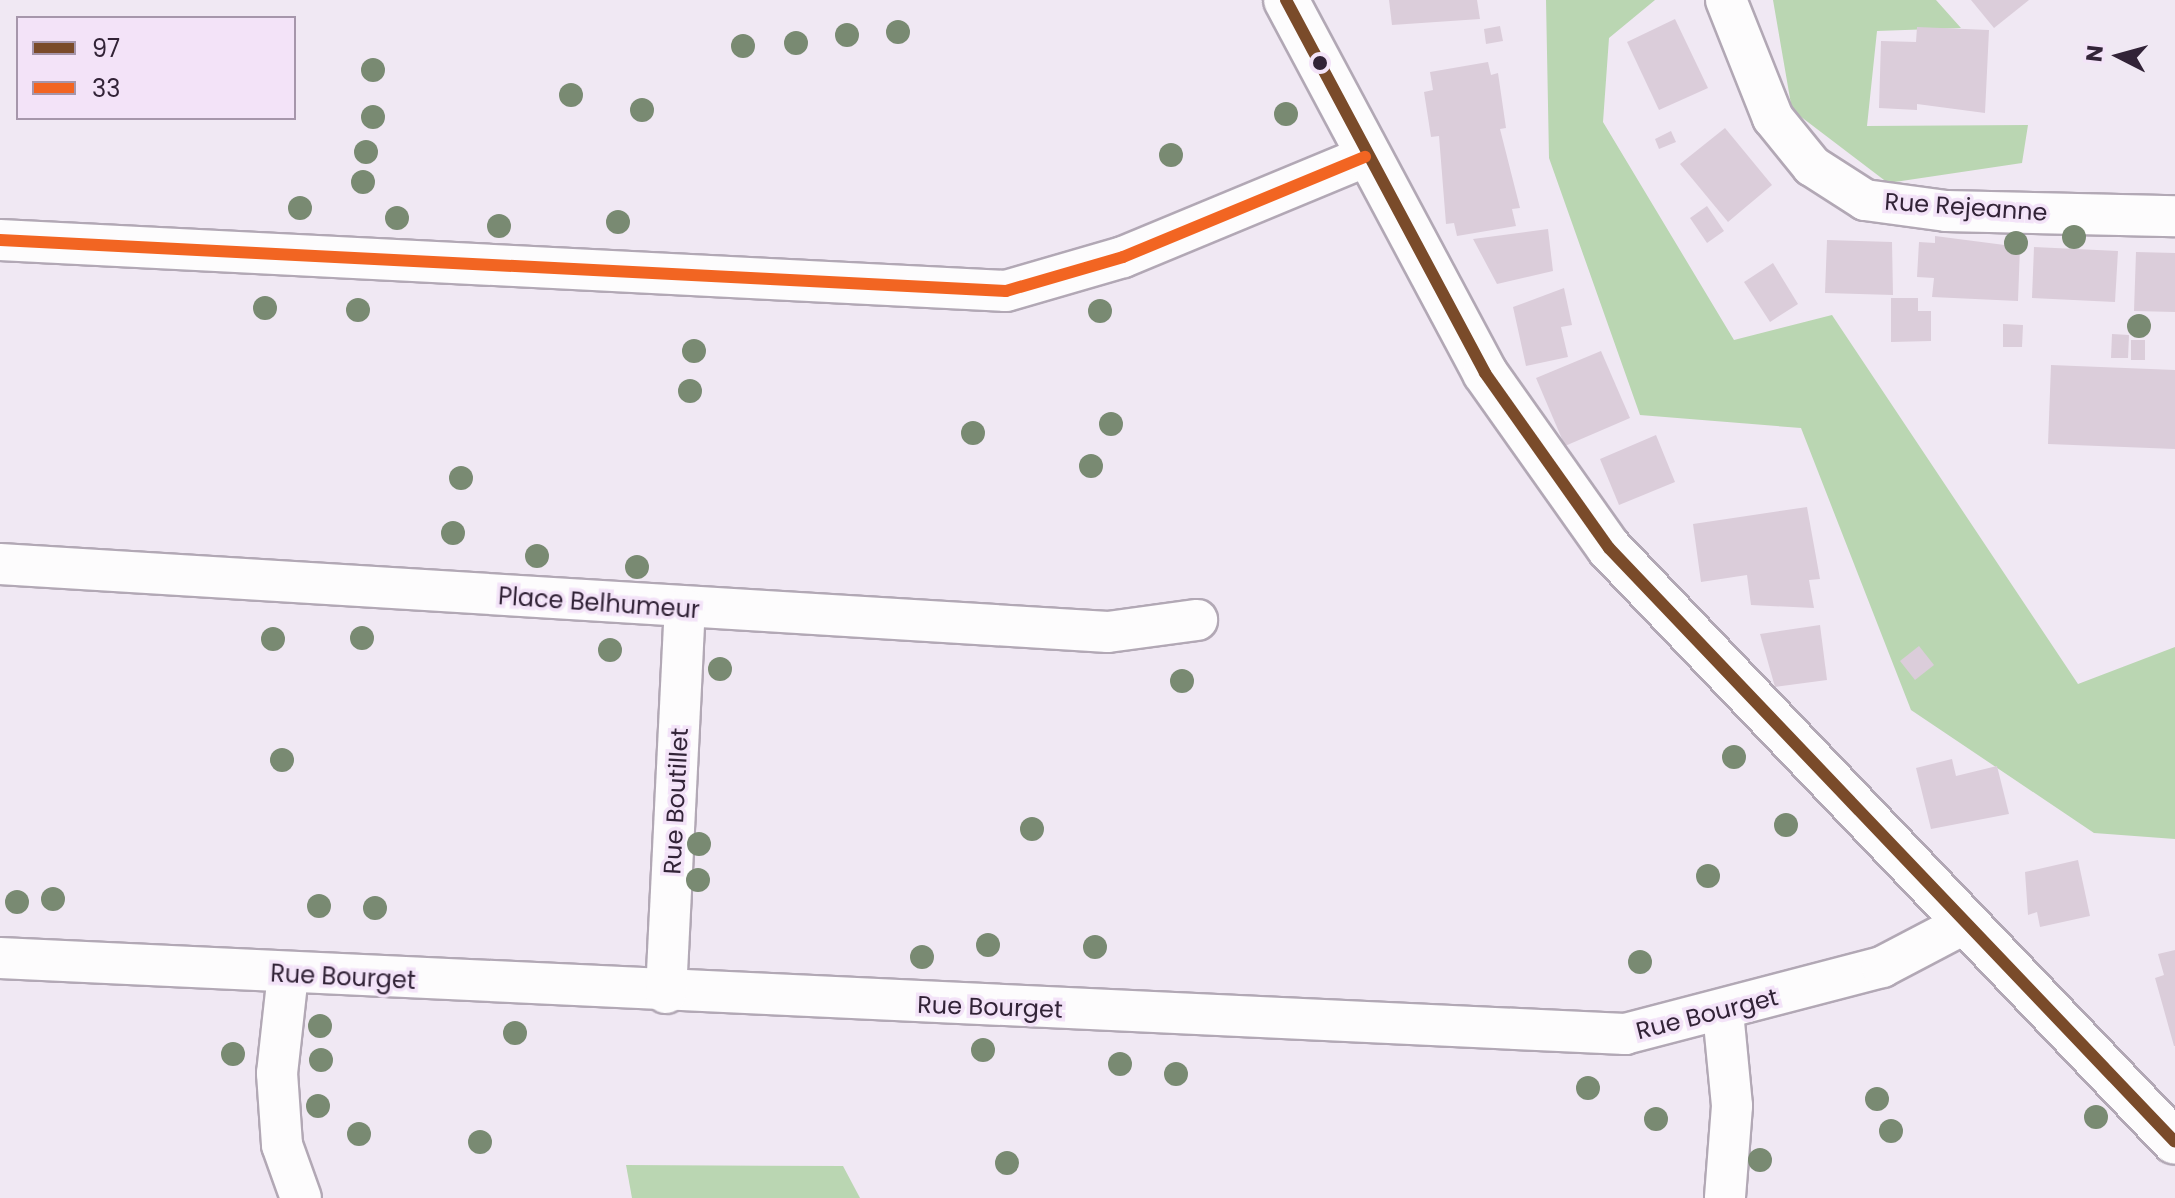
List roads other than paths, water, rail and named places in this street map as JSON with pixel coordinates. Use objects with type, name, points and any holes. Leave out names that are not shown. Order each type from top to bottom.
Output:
[{"type":"main road","points":[[1286,0],[1365,157],[1485,373],[1609,548],[1962,925],[2175,1142]]},
{"type":"street","name":"Rue Rejeanne","points":[[1726,0],[1773,118],[1812,166],[1865,200],[1946,211],[2175,216]]},
{"type":"street","points":[[0,240],[1006,291],[1123,257],[1365,157]]},
{"type":"street","name":"Place Belhumeur","points":[[0,564],[685,609],[1108,632],[1197,620]]},
{"type":"street","name":"Rue Boutillet","points":[[666,993],[685,609]]},
{"type":"street","name":"Rue Bourget","points":[[0,958],[666,993],[1625,1034],[1723,1012],[1882,967],[1962,925]]},
{"type":"street","points":[[288,974],[277,1073],[282,1145],[301,1198]]},
{"type":"street","points":[[1723,1012],[1732,1106],[1725,1198]]}]
